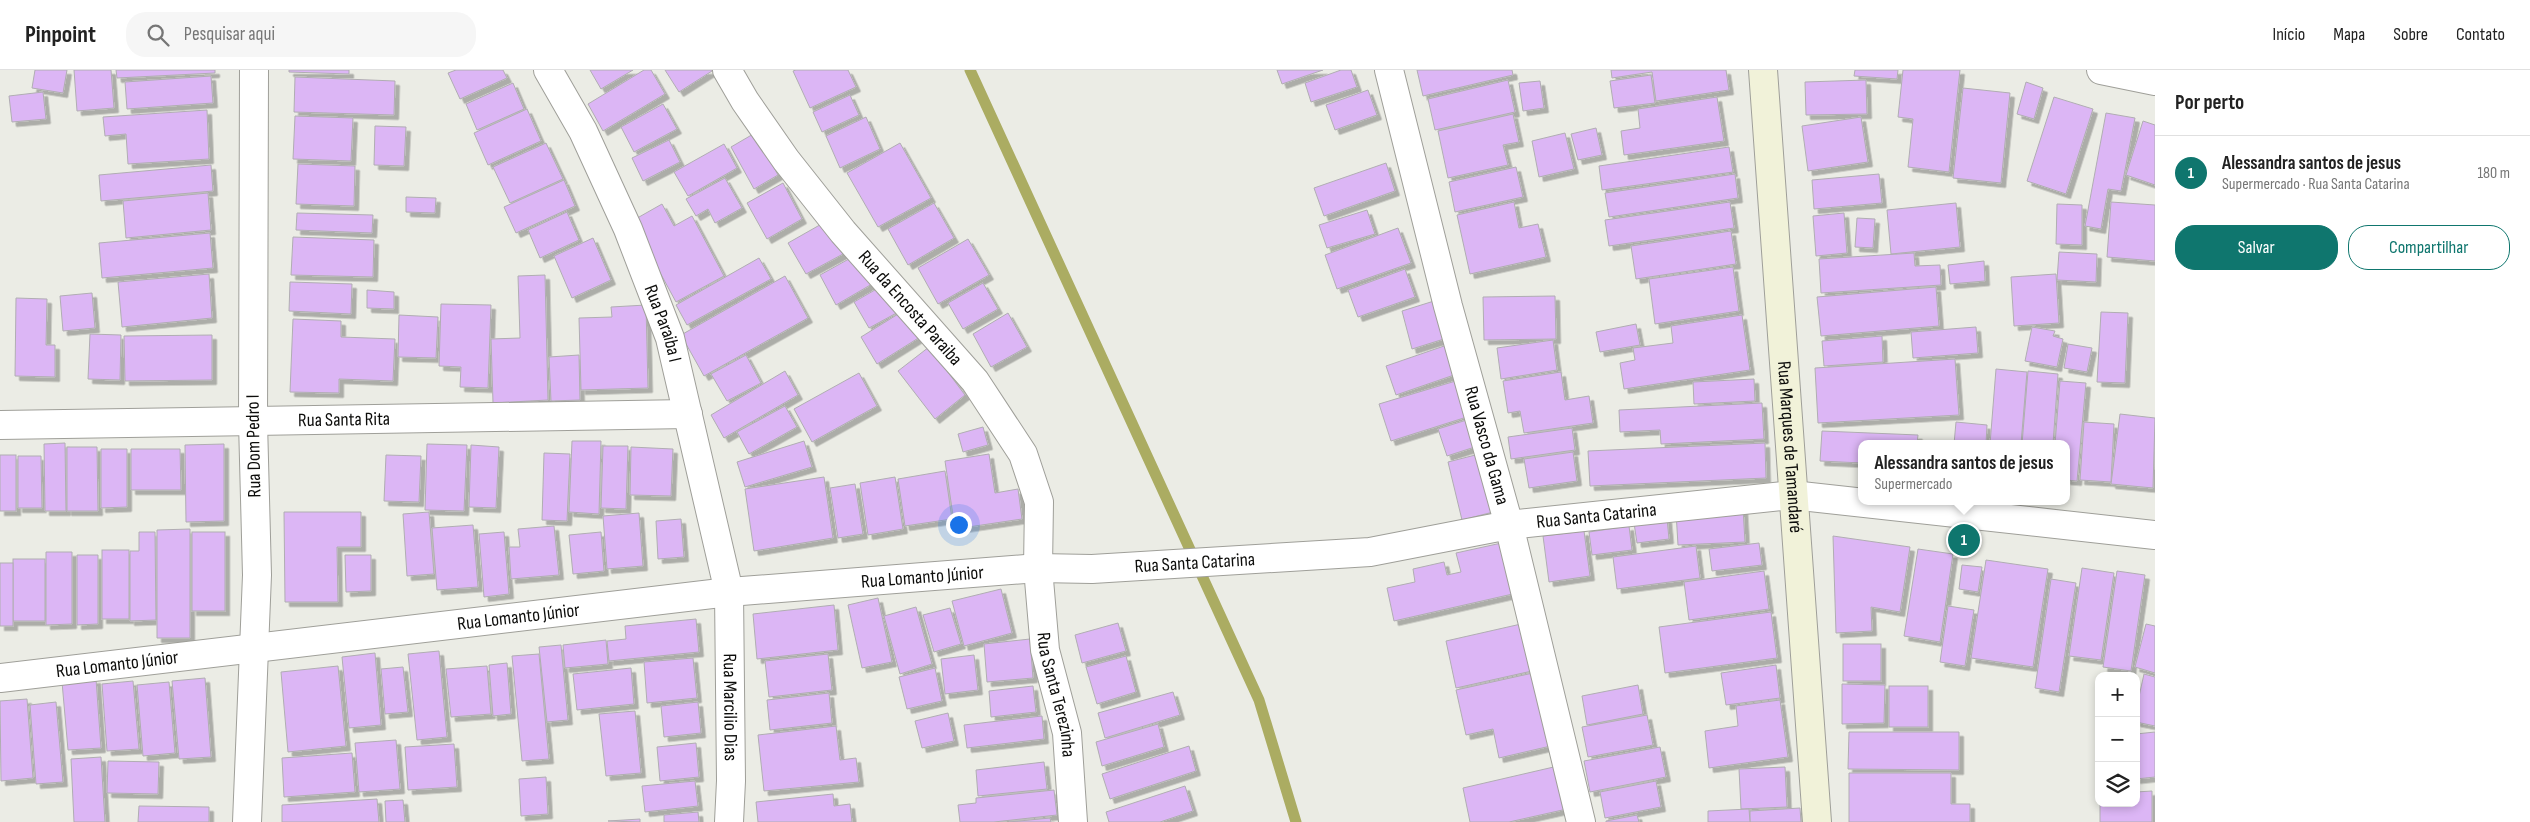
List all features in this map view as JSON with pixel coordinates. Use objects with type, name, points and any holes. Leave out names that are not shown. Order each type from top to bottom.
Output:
[{"type":"street","name":"Rua Dom Pedro I","points":[[247,822],[257,575],[254,422],[254,70]]},
{"type":"street","name":"Rua Paraiba I","points":[[548,70],[583,131],[628,229],[670,338],[729,592]]},
{"type":"street","name":"Rua da Encosta Paraiba","points":[[727,70],[745,101],[786,160],[843,232],[975,381],[1009,430],[1023,454],[1039,502],[1038,568]]},
{"type":"street","name":"Rua Vasco da Gama","points":[[1389,70],[1448,306],[1509,524],[1581,822]]},
{"type":"street","name":"Rua Marques de Tamandaré","points":[[1763,70],[1792,495],[1818,822]]},
{"type":"street","points":[[2101,70],[2155,82]]},
{"type":"street","name":"Rua Santa Rita","points":[[0,425],[688,414]]},
{"type":"street","name":"Rua Santa Catarina","points":[[1038,568],[1092,569],[1370,552],[1509,524],[1792,495],[1858,502]]},
{"type":"street","name":"Rua Santa Catarina","points":[[1883,505],[2155,535]]},
{"type":"street","name":"Rua Lomanto Júnior","points":[[0,678],[255,650],[729,592],[1038,568]]},
{"type":"street","name":"Rua Santa Terezinha","points":[[1038,568],[1045,650],[1066,733],[1074,822]]},
{"type":"street","name":"Rua Marcilio Dias","points":[[729,592],[731,781],[729,822]]},
{"type":"building","points":[[35,70],[67,70],[63,93],[32,88]]},
{"type":"building","points":[[74,70],[111,70],[114,108],[77,111]]},
{"type":"building","points":[[116,70],[215,70],[215,73],[117,78]]},
{"type":"building","points":[[289,70],[349,70],[349,74],[289,72]]},
{"type":"building","points":[[456,70],[503,70],[507,78],[460,99],[448,73]]},
{"type":"building","points":[[590,70],[633,70],[601,89]]},
{"type":"building","points":[[644,70],[651,70],[665,94],[603,131],[588,104]]},
{"type":"building","points":[[665,70],[712,70],[712,71],[679,92]]},
{"type":"building","points":[[848,70],[856,87],[810,108],[793,71]]},
{"type":"building","points":[[1277,70],[1323,70],[1282,84]]},
{"type":"building","points":[[1341,70],[1351,70],[1357,87],[1311,102],[1305,83]]},
{"type":"building","points":[[1417,70],[1512,70],[1513,75],[1423,96]]},
{"type":"building","points":[[1611,70],[1726,70],[1729,90],[1656,101],[1652,72],[1612,78]]},
{"type":"building","points":[[1855,70],[1898,70],[1897,79],[1854,76]]},
{"type":"building","points":[[1903,70],[1960,70],[1949,172],[1908,167],[1913,119],[1898,117]]},
{"type":"building","points":[[1651,75],[1655,103],[1614,108],[1610,81]]},
{"type":"building","points":[[211,76],[213,103],[127,109],[125,82]]},
{"type":"building","points":[[295,77],[395,81],[394,115],[294,112]]},
{"type":"building","points":[[1508,80],[1515,112],[1435,130],[1428,99]]},
{"type":"building","points":[[1866,80],[1867,114],[1806,115],[1805,82]]},
{"type":"building","points":[[1540,81],[1544,108],[1523,111],[1519,83]]},
{"type":"building","points":[[2026,82],[2043,88],[2034,119],[2017,114]]},
{"type":"building","points":[[513,83],[524,109],[477,130],[466,104]]},
{"type":"building","points":[[1963,88],[2010,93],[2001,183],[1953,178]]},
{"type":"building","points":[[1368,90],[1377,115],[1335,130],[1326,105]]},
{"type":"building","points":[[43,92],[46,119],[12,122],[9,96]]},
{"type":"building","points":[[850,95],[859,115],[822,132],[813,112]]},
{"type":"building","points":[[1717,97],[1724,141],[1624,155],[1621,131],[1640,128],[1638,109]]},
{"type":"building","points":[[2054,97],[2093,109],[2066,194],[2027,181]]},
{"type":"building","points":[[663,104],[677,129],[634,152],[621,127]]},
{"type":"building","points":[[527,109],[541,141],[488,165],[474,133]]},
{"type":"building","points":[[207,110],[209,159],[128,164],[126,134],[105,136],[103,117]]},
{"type":"building","points":[[2106,113],[2135,118],[2121,191],[2108,189],[2101,229],[2085,226]]},
{"type":"building","points":[[1513,114],[1519,142],[1503,145],[1508,165],[1448,178],[1438,131]]},
{"type":"building","points":[[295,116],[353,118],[351,161],[293,159]]},
{"type":"building","points":[[866,117],[880,149],[840,168],[826,136]]},
{"type":"building","points":[[1861,117],[1868,162],[1808,171],[1802,126]]},
{"type":"building","points":[[2143,121],[2155,125],[2155,185],[2126,175]]},
{"type":"building","points":[[375,126],[406,127],[404,166],[374,165]]},
{"type":"building","points":[[1596,128],[1602,155],[1578,160],[1571,134]]},
{"type":"building","points":[[755,133],[778,175],[754,189],[731,147]]},
{"type":"building","points":[[1565,133],[1574,169],[1539,177],[1532,141]]},
{"type":"building","points":[[669,140],[680,162],[643,181],[632,158]]},
{"type":"building","points":[[546,143],[563,179],[510,203],[493,167]]},
{"type":"building","points":[[900,143],[931,198],[878,227],[847,173]]},
{"type":"building","points":[[724,144],[737,168],[688,196],[674,172]]},
{"type":"building","points":[[1729,147],[1733,172],[1602,190],[1599,166]]},
{"type":"building","points":[[1386,163],[1395,191],[1324,216],[1314,188]]},
{"type":"building","points":[[298,164],[355,166],[354,206],[296,204]]},
{"type":"building","points":[[211,165],[213,191],[101,201],[99,175]]},
{"type":"building","points":[[1516,167],[1523,197],[1455,212],[1449,182]]},
{"type":"building","points":[[1735,174],[1738,198],[1609,217],[1605,193]]},
{"type":"building","points":[[1879,174],[1882,203],[1814,209],[1812,180]]},
{"type":"building","points":[[725,178],[742,208],[715,223],[708,209],[696,216],[686,199]]},
{"type":"building","points":[[564,180],[575,206],[516,233],[504,207]]},
{"type":"building","points":[[783,183],[802,219],[767,239],[747,203]]},
{"type":"building","points":[[208,193],[211,230],[126,238],[123,201]]},
{"type":"building","points":[[406,197],[436,198],[435,213],[406,212]]},
{"type":"building","points":[[1514,202],[1519,228],[1538,224],[1546,257],[1470,274],[1457,215]]},
{"type":"building","points":[[1730,202],[1734,228],[1609,246],[1605,220]]},
{"type":"building","points":[[2111,202],[2155,205],[2155,261],[2107,257]]},
{"type":"building","points":[[934,203],[954,238],[908,265],[888,229]]},
{"type":"building","points":[[1956,203],[1960,247],[1891,254],[1887,210]]},
{"type":"building","points":[[662,204],[674,226],[692,216],[724,276],[676,302],[632,221]]},
{"type":"building","points":[[2057,204],[2082,205],[2082,245],[2056,244]]},
{"type":"building","points":[[1367,210],[1375,234],[1327,248],[1319,225]]},
{"type":"building","points":[[567,212],[579,240],[540,258],[528,230]]},
{"type":"building","points":[[297,213],[373,215],[372,233],[296,230]]},
{"type":"building","points":[[1844,213],[1847,253],[1816,256],[1813,216]]},
{"type":"building","points":[[1857,218],[1875,219],[1873,248],[1855,247]]},
{"type":"building","points":[[825,222],[843,254],[806,274],[788,243]]},
{"type":"building","points":[[1398,228],[1411,263],[1337,289],[1325,255]]},
{"type":"building","points":[[1731,231],[1736,264],[1636,279],[1631,246]]},
{"type":"building","points":[[210,233],[213,268],[102,278],[99,243]]},
{"type":"building","points":[[293,237],[374,240],[373,277],[291,275]]},
{"type":"building","points":[[593,238],[611,280],[572,298],[554,256]]},
{"type":"building","points":[[968,239],[989,275],[938,304],[918,268]]},
{"type":"building","points":[[2059,252],[2097,254],[2096,282],[2057,280]]},
{"type":"building","points":[[1914,253],[1915,266],[1940,265],[1941,285],[1821,293],[1819,259]]},
{"type":"building","points":[[856,255],[872,284],[836,305],[820,275]]},
{"type":"building","points":[[759,258],[771,279],[687,325],[676,305]]},
{"type":"building","points":[[1984,261],[1985,281],[1950,284],[1948,265]]},
{"type":"building","points":[[1733,267],[1739,311],[1655,324],[1649,279]]},
{"type":"building","points":[[1405,269],[1415,297],[1358,317],[1348,290]]},
{"type":"building","points":[[209,274],[212,318],[122,327],[118,282]]},
{"type":"building","points":[[2056,274],[2059,323],[2014,326],[2011,277]]},
{"type":"building","points":[[545,275],[548,400],[493,403],[491,339],[520,338],[518,276]]},
{"type":"building","points":[[785,276],[808,318],[704,376],[681,335]]},
{"type":"building","points":[[290,282],[352,284],[351,314],[289,311]]},
{"type":"building","points":[[887,283],[902,310],[869,328],[854,302]]},
{"type":"building","points":[[983,283],[998,309],[963,329],[948,303]]},
{"type":"building","points":[[1936,287],[1939,326],[1821,336],[1817,297]]},
{"type":"building","points":[[367,290],[394,292],[394,309],[367,308]]},
{"type":"building","points":[[92,293],[95,328],[63,331],[60,296]]},
{"type":"building","points":[[1555,296],[1556,339],[1484,340],[1483,297]]},
{"type":"building","points":[[16,298],[47,299],[46,345],[55,345],[55,377],[15,376]]},
{"type":"building","points":[[1434,301],[1444,339],[1412,349],[1402,311]]},
{"type":"building","points":[[441,304],[491,305],[488,388],[460,387],[461,367],[439,366]]},
{"type":"building","points":[[646,305],[648,388],[581,390],[579,318],[612,317],[611,307]]},
{"type":"building","points":[[903,311],[920,337],[877,364],[861,337]]},
{"type":"building","points":[[2101,312],[2128,313],[2125,383],[2097,382]]},
{"type":"building","points":[[1008,313],[1027,347],[991,367],[973,334]]},
{"type":"building","points":[[399,315],[438,317],[436,358],[398,357]]},
{"type":"building","points":[[1742,315],[1750,370],[1624,389],[1620,363],[1635,360],[1633,348],[1673,343],[1671,326]]},
{"type":"building","points":[[293,319],[341,321],[341,337],[395,339],[393,381],[339,379],[339,393],[290,392]]},
{"type":"building","points":[[1636,324],[1640,345],[1600,352],[1596,332]]},
{"type":"building","points":[[1976,327],[1978,353],[1913,358],[1911,332]]},
{"type":"building","points":[[2032,327],[2055,331],[2053,336],[2063,339],[2057,367],[2025,361]]},
{"type":"building","points":[[90,334],[121,335],[120,380],[88,379]]},
{"type":"building","points":[[212,335],[212,380],[125,381],[124,336]]},
{"type":"building","points":[[1882,336],[1883,362],[1824,366],[1822,341]]},
{"type":"building","points":[[1553,340],[1557,370],[1501,379],[1497,348]]},
{"type":"building","points":[[2068,344],[2092,348],[2087,372],[2064,368]]},
{"type":"building","points":[[1447,345],[1457,374],[1396,395],[1386,366]]},
{"type":"building","points":[[929,347],[965,395],[935,419],[898,371]]},
{"type":"building","points":[[579,355],[580,400],[551,401],[549,357]]},
{"type":"building","points":[[746,355],[761,383],[727,401],[711,374]]},
{"type":"building","points":[[1955,359],[1959,415],[1818,423],[1815,368]]},
{"type":"building","points":[[1996,369],[2027,372],[2021,440],[1990,440]]},
{"type":"building","points":[[785,371],[798,395],[724,438],[711,415]]},
{"type":"building","points":[[2028,371],[2058,374],[2053,440],[2022,440]]},
{"type":"building","points":[[1561,372],[1565,400],[1589,396],[1593,423],[1524,433],[1520,411],[1508,413],[1503,381]]},
{"type":"building","points":[[859,373],[877,406],[812,442],[794,409]]},
{"type":"building","points":[[1754,379],[1755,401],[1694,404],[1693,382]]},
{"type":"building","points":[[1459,380],[1470,416],[1391,441],[1379,404]]},
{"type":"building","points":[[2060,381],[2086,383],[2077,481],[2070,480],[2070,440],[2055,440]]},
{"type":"building","points":[[1762,403],[1764,439],[1661,444],[1660,430],[1620,432],[1619,410]]},
{"type":"building","points":[[785,406],[797,427],[749,454],[737,432]]},
{"type":"building","points":[[2120,414],[2155,418],[2153,488],[2111,484]]},
{"type":"building","points":[[1473,418],[1481,445],[1447,456],[1438,429]]},
{"type":"building","points":[[1956,422],[1987,425],[1986,440],[1954,440]]},
{"type":"building","points":[[2084,422],[2114,424],[2111,482],[2080,480]]},
{"type":"building","points":[[983,427],[988,445],[963,452],[958,434]]},
{"type":"building","points":[[1572,428],[1575,450],[1511,459],[1508,437]]},
{"type":"building","points":[[1822,431],[1918,435],[1917,440],[1858,440],[1858,463],[1820,461]]},
{"type":"building","points":[[572,441],[601,441],[599,514],[569,512]]},
{"type":"building","points":[[804,441],[812,467],[745,487],[737,462]]},
{"type":"building","points":[[65,443],[66,511],[45,511],[44,444]]},
{"type":"building","points":[[1765,443],[1766,478],[1590,486],[1588,451]]},
{"type":"building","points":[[224,444],[224,521],[186,522],[185,445]]},
{"type":"building","points":[[427,444],[467,445],[464,511],[425,510]]},
{"type":"building","points":[[471,445],[499,447],[496,508],[469,507]]},
{"type":"building","points":[[603,446],[628,446],[626,509],[601,508]]},
{"type":"building","points":[[67,447],[97,447],[98,511],[67,511]]},
{"type":"building","points":[[631,447],[673,449],[671,496],[630,495]]},
{"type":"building","points":[[101,449],[127,449],[127,507],[101,508]]},
{"type":"building","points":[[131,449],[180,449],[181,490],[131,490]]},
{"type":"building","points":[[1573,452],[1577,481],[1529,488],[1524,459]]},
{"type":"building","points":[[544,453],[570,454],[567,521],[542,520]]},
{"type":"building","points":[[1483,453],[1497,511],[1462,520],[1448,462]]},
{"type":"building","points":[[989,454],[995,493],[1018,489],[1022,519],[955,529],[945,461]]},
{"type":"building","points":[[0,455],[16,455],[16,511],[0,511]]},
{"type":"building","points":[[386,455],[421,456],[419,502],[384,501]]},
{"type":"building","points":[[18,456],[41,456],[42,508],[18,508]]},
{"type":"building","points":[[945,471],[952,519],[905,526],[898,479]]},
{"type":"building","points":[[824,477],[833,538],[754,551],[745,489]]},
{"type":"building","points":[[895,477],[903,529],[868,535],[860,483]]},
{"type":"building","points":[[855,484],[863,534],[838,538],[830,488]]},
{"type":"building","points":[[1743,508],[1745,542],[1678,545],[1676,512]]},
{"type":"building","points":[[284,512],[361,512],[361,547],[337,547],[338,602],[285,602]]},
{"type":"building","points":[[429,512],[434,574],[407,576],[403,514]]},
{"type":"building","points":[[639,513],[643,566],[607,569],[603,516]]},
{"type":"building","points":[[1667,518],[1669,539],[1637,543],[1634,523]]},
{"type":"building","points":[[681,519],[684,557],[658,559],[656,521]]},
{"type":"building","points":[[473,525],[478,587],[437,590],[432,528]]},
{"type":"building","points":[[554,526],[559,575],[511,579],[509,547],[520,547],[518,529]]},
{"type":"building","points":[[1629,526],[1632,550],[1592,555],[1589,532]]},
{"type":"building","points":[[190,529],[190,638],[157,638],[157,530]]},
{"type":"building","points":[[1584,531],[1590,576],[1549,582],[1543,536]]},
{"type":"building","points":[[139,532],[155,532],[156,620],[130,621],[130,551],[139,551]]},
{"type":"building","points":[[192,532],[225,532],[225,611],[192,611]]},
{"type":"building","points":[[504,532],[509,594],[484,597],[479,534]]},
{"type":"building","points":[[601,532],[604,571],[573,574],[569,535]]},
{"type":"building","points":[[1833,536],[1910,547],[1900,612],[1871,607],[1872,631],[1836,633]]},
{"type":"building","points":[[1506,542],[1517,593],[1394,621],[1387,588],[1415,582],[1413,569],[1444,562],[1447,575],[1461,572],[1456,553]]},
{"type":"building","points":[[1759,543],[1762,565],[1712,571],[1709,549]]},
{"type":"building","points":[[1696,546],[1700,578],[1617,589],[1613,557]]},
{"type":"building","points":[[1918,549],[1953,554],[1940,642],[1904,636]]},
{"type":"building","points":[[102,550],[129,550],[129,619],[102,619]]},
{"type":"building","points":[[46,552],[72,552],[72,624],[46,625]]},
{"type":"building","points":[[77,555],[98,555],[98,624],[77,625]]},
{"type":"building","points":[[345,555],[371,555],[371,591],[346,592]]},
{"type":"building","points":[[13,559],[45,559],[45,621],[13,621]]},
{"type":"building","points":[[1986,560],[2048,569],[2033,667],[1971,658]]},
{"type":"building","points":[[0,563],[13,563],[13,626],[0,626]]},
{"type":"building","points":[[1962,565],[1982,567],[1978,592],[1959,589]]},
{"type":"building","points":[[2082,568],[2114,573],[2101,660],[2069,656]]},
{"type":"building","points":[[1764,571],[1769,609],[1689,620],[1684,582]]},
{"type":"building","points":[[2117,571],[2145,575],[2131,671],[2103,667]]},
{"type":"building","points":[[2051,579],[2076,583],[2059,692],[2035,688]]},
{"type":"building","points":[[1001,589],[1012,633],[964,646],[952,601]]},
{"type":"building","points":[[878,598],[892,662],[862,668],[848,605]]},
{"type":"building","points":[[834,605],[838,650],[757,659],[753,614]]},
{"type":"building","points":[[1948,606],[1974,610],[1965,666],[1940,662]]},
{"type":"building","points":[[916,607],[932,664],[900,674],[884,616]]},
{"type":"building","points":[[950,608],[961,644],[934,652],[923,615]]},
{"type":"building","points":[[1771,612],[1777,658],[1665,673],[1659,627]]},
{"type":"building","points":[[696,619],[699,652],[609,661],[607,641],[626,639],[625,626]]},
{"type":"building","points":[[1118,623],[1126,651],[1082,663],[1075,635]]},
{"type":"building","points":[[1521,624],[1532,671],[1456,688],[1446,641]]},
{"type":"building","points":[[2146,624],[2155,626],[2155,673],[2135,667]]},
{"type":"building","points":[[1030,639],[1033,678],[987,682],[984,644]]},
{"type":"building","points":[[606,640],[608,664],[565,668],[563,645]]},
{"type":"building","points":[[1843,644],[1881,644],[1881,681],[1843,681]]},
{"type":"building","points":[[561,645],[568,720],[547,722],[539,647]]},
{"type":"building","points":[[439,651],[447,737],[417,740],[408,654]]},
{"type":"building","points":[[375,653],[381,725],[349,728],[342,657]]},
{"type":"building","points":[[539,654],[549,759],[522,761],[512,656]]},
{"type":"building","points":[[828,654],[832,690],[769,697],[765,661]]},
{"type":"building","points":[[974,655],[978,690],[945,694],[941,659]]},
{"type":"building","points":[[1126,656],[1136,692],[1097,704],[1086,667]]},
{"type":"building","points":[[693,658],[697,698],[647,703],[644,662]]},
{"type":"building","points":[[507,663],[511,714],[493,716],[489,665]]},
{"type":"building","points":[[1776,665],[1780,698],[1726,705],[1721,673]]},
{"type":"building","points":[[338,666],[346,746],[288,752],[281,672]]},
{"type":"building","points":[[487,666],[491,714],[451,717],[446,669]]},
{"type":"building","points":[[403,667],[408,712],[385,714],[381,669]]},
{"type":"building","points":[[631,668],[634,704],[577,710],[573,674]]},
{"type":"building","points":[[935,668],[942,701],[907,709],[899,677]]},
{"type":"building","points":[[1533,673],[1555,745],[1499,758],[1493,729],[1466,735],[1456,690]]},
{"type":"building","points":[[2144,674],[2155,677],[2155,726],[2140,723],[2140,692]]},
{"type":"building","points":[[205,678],[211,757],[179,759],[172,681]]},
{"type":"building","points":[[96,679],[101,748],[68,750],[62,682]]},
{"type":"building","points":[[133,681],[139,749],[107,751],[102,684]]},
{"type":"building","points":[[169,682],[175,753],[143,756],[137,685]]},
{"type":"building","points":[[1842,684],[1885,685],[1884,723],[1842,724]]},
{"type":"building","points":[[1638,685],[1643,714],[1587,725],[1582,696]]},
{"type":"building","points":[[1033,686],[1036,712],[991,717],[989,691]]},
{"type":"building","points":[[1889,686],[1928,686],[1928,727],[1889,727]]},
{"type":"building","points":[[1173,692],[1180,715],[1105,738],[1098,713]]},
{"type":"building","points":[[829,693],[832,723],[770,730],[767,700]]},
{"type":"building","points":[[27,699],[33,778],[1,781],[0,701]]},
{"type":"building","points":[[1780,700],[1788,757],[1709,768],[1705,731],[1738,726],[1736,706]]},
{"type":"building","points":[[56,702],[63,782],[36,784],[30,705]]},
{"type":"building","points":[[698,702],[701,733],[664,737],[661,706]]},
{"type":"building","points":[[635,711],[641,773],[606,776],[599,714]]},
{"type":"building","points":[[948,713],[954,741],[922,748],[915,721]]},
{"type":"building","points":[[1647,715],[1653,745],[1588,757],[1582,727]]},
{"type":"building","points":[[1042,716],[1044,739],[967,748],[964,725]]},
{"type":"building","points":[[1158,724],[1164,747],[1102,766],[1096,742]]},
{"type":"building","points":[[836,726],[840,760],[856,758],[859,782],[764,791],[758,735]]},
{"type":"building","points":[[1849,732],[1959,732],[1959,770],[1848,769]]},
{"type":"building","points":[[2155,732],[2155,777],[2140,779],[2140,734]]},
{"type":"building","points":[[396,740],[400,789],[359,792],[355,743]]},
{"type":"building","points":[[696,743],[699,777],[660,781],[657,747]]},
{"type":"building","points":[[454,744],[457,787],[408,790],[405,747]]},
{"type":"building","points":[[1189,746],[1196,771],[1110,799],[1102,774]]},
{"type":"building","points":[[1660,747],[1666,777],[1590,792],[1584,761]]},
{"type":"building","points":[[352,753],[355,792],[284,797],[282,758]]},
{"type":"building","points":[[101,757],[105,822],[74,822],[71,759]]},
{"type":"building","points":[[108,761],[159,762],[158,794],[107,793]]},
{"type":"building","points":[[1044,762],[1047,789],[978,796],[976,770]]},
{"type":"building","points":[[1558,766],[1567,809],[1509,822],[1470,822],[1463,788]]},
{"type":"building","points":[[1785,767],[1787,807],[1741,809],[1739,769]]},
{"type":"building","points":[[1849,773],[1951,773],[1951,804],[1970,804],[1970,822],[1849,822]]},
{"type":"building","points":[[546,777],[548,814],[521,816],[519,779]]},
{"type":"building","points":[[695,781],[698,806],[645,812],[642,786]]},
{"type":"building","points":[[1656,781],[1661,807],[1605,818],[1600,792]]},
{"type":"building","points":[[1185,786],[1193,811],[1160,822],[1109,822],[1106,812]]},
{"type":"building","points":[[1054,790],[1057,815],[994,822],[960,822],[958,805],[976,803],[976,798]]},
{"type":"building","points":[[2152,791],[2152,822],[2100,822],[2100,807],[2140,807],[2140,792]]},
{"type":"building","points":[[833,794],[834,806],[850,804],[852,822],[758,822],[756,802]]},
{"type":"building","points":[[377,799],[379,822],[282,822],[282,805]]},
{"type":"building","points":[[403,800],[405,822],[386,822],[385,801]]},
{"type":"building","points":[[139,806],[209,807],[209,822],[138,822]]},
{"type":"building","points":[[1800,808],[1801,822],[1750,822],[1750,811]]},
{"type":"building","points":[[1749,809],[1750,822],[1708,822],[1708,811]]},
{"type":"building","points":[[698,812],[699,822],[664,822],[664,815]]},
{"type":"building","points":[[1637,815],[1639,822],[1606,822],[1606,821]]},
{"type":"building","points":[[1050,818],[1051,822],[1009,822]]},
{"type":"building","points":[[640,819],[640,822],[608,821]]},
{"type":"waterway","points":[[970,70],[1259,700],[1296,822]]},
{"type":"place","name":"Alessandra santos de jesus","points":[[1964,540]]}]
